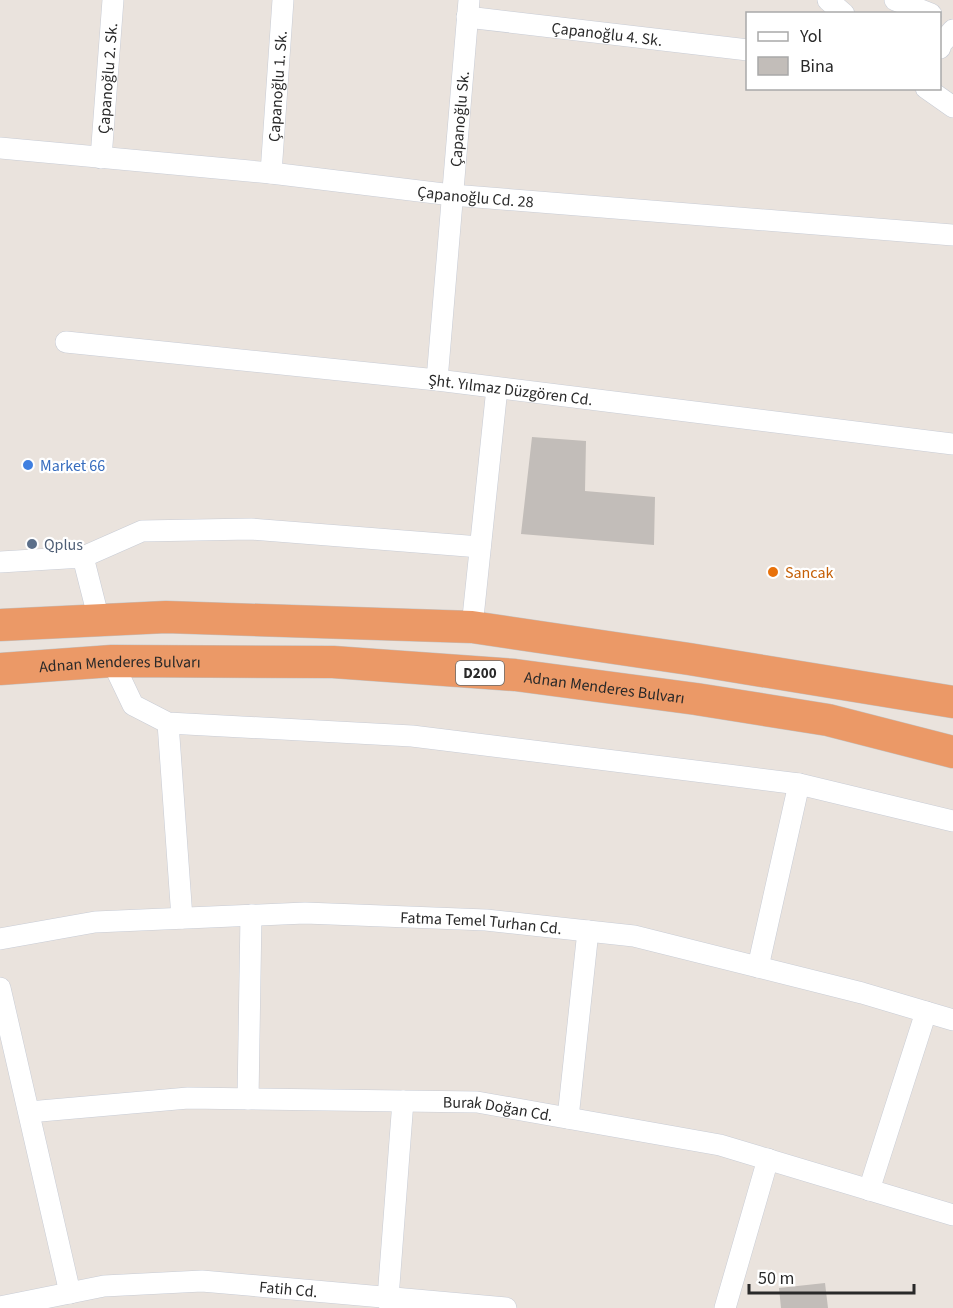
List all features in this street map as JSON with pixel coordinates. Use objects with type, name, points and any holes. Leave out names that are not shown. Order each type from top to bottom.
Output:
[{"type":"highway","points":[[0,625],[166,617],[472,627],[689,659],[953,702]]},
{"type":"highway","name":"Adnan Menderes Bulvarı","points":[[0,669],[112,661],[333,662],[515,675],[696,699],[828,720],[953,752]]},
{"type":"street","name":"Çapanoğlu 2. Sk.","points":[[100,158],[113,0]]},
{"type":"street","name":"Çapanoğlu 1. Sk.","points":[[272,173],[283,0]]},
{"type":"street","points":[[828,0],[842,12]]},
{"type":"street","points":[[895,0],[926,12]]},
{"type":"street","name":"Çapanoğlu 4. Sk.","points":[[468,8],[746,50]]},
{"type":"street","name":"Çapanoğlu Sk.","points":[[437,380],[468,8]]},
{"type":"street","points":[[941,45],[953,30]]},
{"type":"street","points":[[941,83],[953,106]]},
{"type":"street","points":[[929,90],[953,106]]},
{"type":"street","name":"Çapanoğlu Cd. 28","points":[[0,148],[272,173],[452,195],[953,235]]},
{"type":"street","name":"Şht. Yılmaz Düzgören Cd.","points":[[66,342],[437,380],[953,444]]},
{"type":"street","points":[[472,627],[497,387]]},
{"type":"street","points":[[0,562],[83,557],[142,531],[251,529],[480,547]]},
{"type":"street","points":[[83,557],[99,620]]},
{"type":"street","points":[[112,661],[133,705],[168,723],[412,736],[799,784],[953,821]]},
{"type":"street","points":[[168,723],[182,918]]},
{"type":"street","points":[[758,967],[799,784]]},
{"type":"street","name":"Fatma Temel Turhan Cd.","points":[[0,939],[94,922],[251,915],[305,913],[486,920],[634,936],[862,993],[953,1020]]},
{"type":"street","points":[[248,1099],[251,915]]},
{"type":"street","points":[[568,1118],[588,931]]},
{"type":"street","points":[[0,988],[70,1293]]},
{"type":"street","points":[[869,1190],[926,1012]]},
{"type":"street","name":"Burak Doğan Cd.","points":[[29,1112],[188,1098],[477,1102],[720,1145],[953,1215]]},
{"type":"street","points":[[389,1303],[404,1101]]},
{"type":"street","points":[[725,1308],[768,1159]]},
{"type":"street","name":"Fatih Cd.","points":[[0,1307],[104,1286],[202,1281],[389,1303],[506,1308]]},
{"type":"building","points":[[532,437],[586,441],[585,491],[655,497],[654,545],[521,534]]},
{"type":"building","points":[[825,1283],[828,1308],[781,1308],[779,1288]]},
{"type":"place","name":"Market 66","points":[[28,465]]},
{"type":"place","name":"Qplus","points":[[32,544]]},
{"type":"place","name":"Sancak","points":[[773,572]]}]
